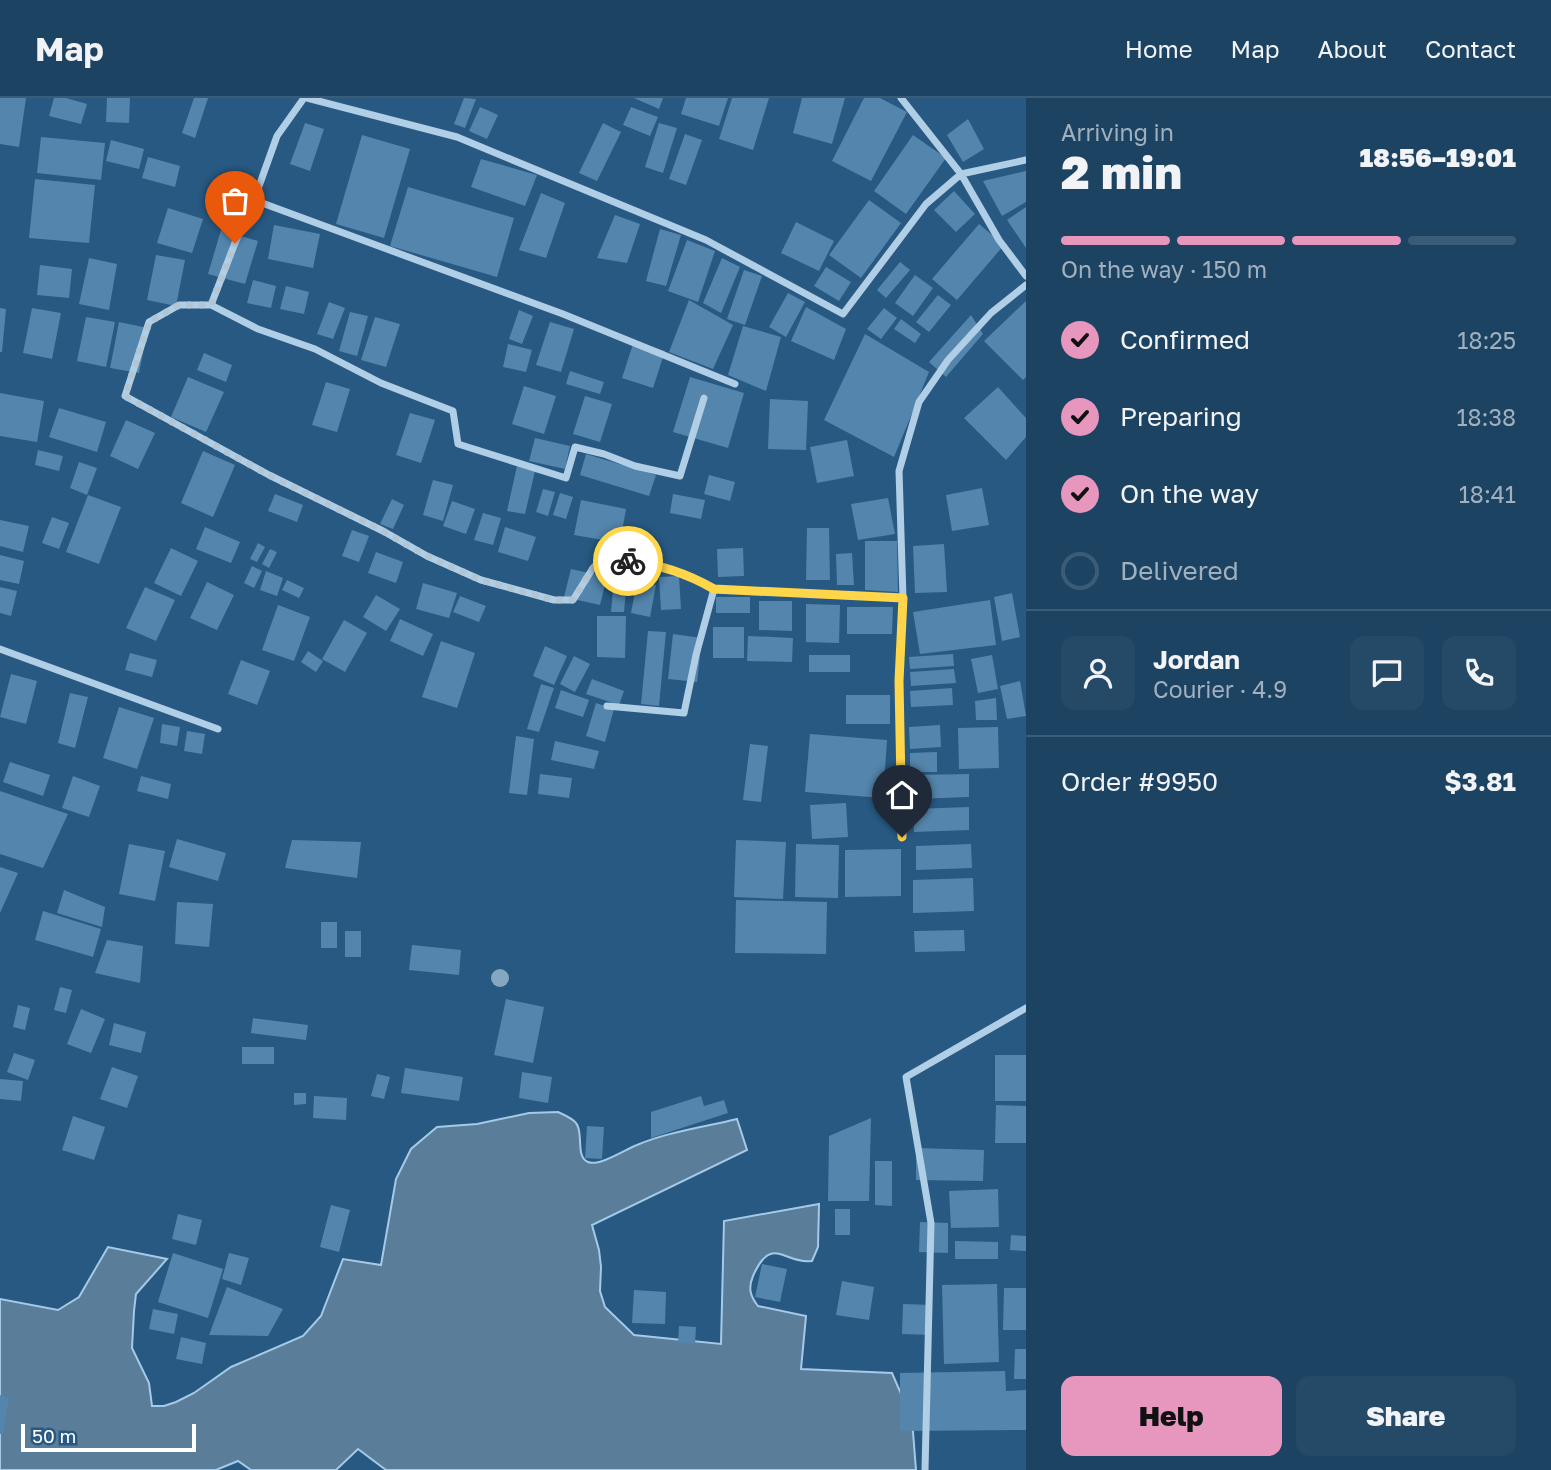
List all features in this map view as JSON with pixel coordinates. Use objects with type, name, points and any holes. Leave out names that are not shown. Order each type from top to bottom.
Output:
[{"type":"street","points":[[211,305],[277,136],[305,98],[457,136],[706,240],[843,314],[926,204],[961,174],[1026,160]]},
{"type":"street","points":[[901,98],[961,174],[999,240],[1026,276]]},
{"type":"street","points":[[254,200],[562,314],[735,384]]},
{"type":"street","points":[[902,837],[899,681],[903,598],[899,471],[919,402],[948,360],[991,313],[1026,285]]},
{"type":"street","points":[[705,398],[680,476],[635,466],[575,447],[566,478],[458,444],[453,411],[381,383],[315,349],[258,329],[211,305],[179,305],[149,322],[125,396],[269,475],[383,531],[427,556],[481,580],[554,600],[573,600],[603,557],[646,563],[695,578],[714,589],[903,598]]},
{"type":"street","points":[[607,706],[684,713],[714,589]]},
{"type":"street","points":[[0,649],[218,729]]},
{"type":"street","points":[[925,1470],[931,1223],[906,1077],[1026,1008]]},
{"type":"water","points":[[558,1112],[576,1123],[582,1155],[588,1162],[593,1163],[661,1137],[737,1119],[747,1150],[592,1225],[599,1250],[600,1291],[605,1307],[634,1335],[721,1344],[724,1221],[819,1204],[818,1247],[812,1261],[773,1253],[766,1256],[753,1276],[750,1288],[752,1295],[758,1306],[806,1316],[801,1369],[892,1373],[912,1419],[916,1470],[386,1470],[358,1449],[336,1470],[251,1470],[238,1461],[216,1470],[0,1470],[0,1299],[58,1310],[79,1297],[108,1247],[167,1259],[136,1294],[132,1348],[149,1383],[152,1406],[176,1402],[231,1367],[303,1336],[321,1316],[343,1259],[381,1265],[396,1179],[411,1149],[437,1127],[477,1124],[529,1113]]},
{"type":"building","points":[[0,98],[26,98],[19,147],[0,144]]},
{"type":"building","points":[[54,98],[66,98],[87,104],[81,124],[49,116]]},
{"type":"building","points":[[107,98],[130,98],[129,123],[106,122]]},
{"type":"building","points":[[194,98],[208,98],[195,138],[182,133]]},
{"type":"building","points":[[464,98],[476,99],[465,128],[454,124]]},
{"type":"building","points":[[634,98],[663,98],[659,109]]},
{"type":"building","points":[[686,98],[728,98],[719,126],[681,114]]},
{"type":"building","points":[[732,98],[769,98],[753,150],[719,139]]},
{"type":"building","points":[[802,98],[845,98],[832,144],[793,133]]},
{"type":"building","points":[[864,98],[880,98],[907,112],[871,181],[832,161]]},
{"type":"building","points":[[480,107],[498,115],[487,139],[469,131]]},
{"type":"building","points":[[631,107],[658,117],[650,136],[623,125]]},
{"type":"building","points":[[968,119],[984,149],[963,162],[947,135]]},
{"type":"building","points":[[305,123],[324,129],[310,171],[290,164]]},
{"type":"building","points":[[603,123],[621,132],[597,181],[579,173]]},
{"type":"building","points":[[659,123],[677,128],[663,173],[645,167]]},
{"type":"building","points":[[685,134],[702,140],[686,185],[669,179]]},
{"type":"building","points":[[362,135],[410,149],[384,238],[336,224]]},
{"type":"building","points":[[913,135],[946,158],[906,214],[874,191]]},
{"type":"building","points":[[41,137],[105,143],[101,180],[37,173]]},
{"type":"building","points":[[111,140],[144,149],[139,169],[106,161]]},
{"type":"building","points":[[148,157],[180,166],[175,187],[142,178]]},
{"type":"building","points":[[481,159],[537,175],[525,206],[471,187]]},
{"type":"building","points":[[1026,171],[1026,202],[1002,216],[983,181]]},
{"type":"building","points":[[35,179],[95,185],[89,243],[29,238]]},
{"type":"building","points":[[408,187],[514,218],[497,277],[390,246]]},
{"type":"building","points":[[954,191],[975,214],[956,232],[934,210]]},
{"type":"building","points":[[541,193],[565,203],[546,258],[519,250]]},
{"type":"building","points":[[869,200],[901,223],[861,278],[829,255]]},
{"type":"building","points":[[1026,207],[1026,248],[1007,220]]},
{"type":"building","points":[[168,208],[203,219],[192,253],[157,243]]},
{"type":"building","points":[[615,215],[640,224],[627,263],[597,258]]},
{"type":"building","points":[[796,222],[834,241],[819,271],[781,253]]},
{"type":"building","points":[[979,224],[1004,245],[957,300],[932,279]]},
{"type":"building","points":[[274,225],[320,234],[313,268],[268,259]]},
{"type":"building","points":[[660,229],[681,235],[666,286],[646,281]]},
{"type":"building","points":[[221,230],[258,241],[245,284],[208,274]]},
{"type":"building","points":[[687,240],[715,251],[698,302],[668,291]]},
{"type":"building","points":[[156,255],[185,260],[176,306],[147,300]]},
{"type":"building","points":[[89,258],[117,264],[109,310],[79,304]]},
{"type":"building","points":[[722,258],[740,267],[721,313],[703,303]]},
{"type":"building","points":[[900,262],[910,270],[886,298],[877,290]]},
{"type":"building","points":[[40,265],[72,269],[69,298],[37,295]]},
{"type":"building","points":[[826,267],[851,282],[839,301],[814,286]]},
{"type":"building","points":[[744,270],[762,276],[745,325],[727,319]]},
{"type":"building","points":[[915,275],[933,288],[913,316],[895,303]]},
{"type":"building","points":[[253,280],[276,286],[271,308],[247,303]]},
{"type":"building","points":[[286,286],[309,292],[304,314],[280,309]]},
{"type":"building","points":[[788,293],[805,302],[786,337],[769,327]]},
{"type":"building","points":[[938,295],[951,305],[929,332],[916,322]]},
{"type":"building","points":[[689,300],[733,325],[713,369],[669,352]]},
{"type":"building","points":[[1026,301],[1026,377],[1023,380],[984,341]]},
{"type":"building","points":[[329,302],[345,308],[333,339],[317,334]]},
{"type":"building","points":[[806,307],[846,329],[834,360],[791,341]]},
{"type":"building","points":[[0,308],[6,309],[2,352],[0,352]]},
{"type":"building","points":[[32,308],[61,313],[52,359],[23,353]]},
{"type":"building","points":[[884,308],[897,318],[881,339],[867,329]]},
{"type":"building","points":[[519,310],[533,316],[522,344],[509,339]]},
{"type":"building","points":[[350,312],[368,316],[357,356],[339,351]]},
{"type":"building","points":[[971,315],[983,334],[946,377],[929,362]]},
{"type":"building","points":[[86,317],[115,322],[106,367],[77,361]]},
{"type":"building","points":[[375,317],[400,324],[386,367],[361,360]]},
{"type":"building","points":[[901,319],[921,334],[915,343],[894,329]]},
{"type":"building","points":[[119,322],[148,328],[139,373],[110,368]]},
{"type":"building","points":[[550,322],[574,329],[561,372],[536,365]]},
{"type":"building","points":[[743,326],[781,337],[766,391],[728,375]]},
{"type":"building","points":[[865,334],[929,372],[894,457],[824,420]]},
{"type":"building","points":[[634,341],[665,351],[653,388],[622,378]]},
{"type":"building","points":[[508,344],[532,350],[526,372],[503,367]]},
{"type":"building","points":[[204,353],[232,365],[226,382],[197,370]]},
{"type":"building","points":[[570,371],[604,382],[600,394],[566,384]]},
{"type":"building","points":[[188,377],[224,392],[206,432],[171,417]]},
{"type":"building","points":[[690,377],[744,393],[728,448],[673,432]]},
{"type":"building","points":[[326,382],[350,389],[337,432],[312,425]]},
{"type":"building","points":[[524,386],[556,396],[544,434],[512,424]]},
{"type":"building","points":[[998,387],[1026,418],[1026,437],[1006,460],[964,418]]},
{"type":"building","points":[[0,393],[44,401],[37,442],[0,436]]},
{"type":"building","points":[[585,396],[612,404],[600,442],[573,434]]},
{"type":"building","points":[[770,399],[808,401],[806,450],[768,449]]},
{"type":"building","points":[[59,408],[106,422],[97,452],[49,437]]},
{"type":"building","points":[[410,413],[435,420],[421,463],[396,455]]},
{"type":"building","points":[[126,420],[155,433],[138,469],[110,456]]},
{"type":"building","points":[[535,438],[570,446],[565,469],[529,461]]},
{"type":"building","points":[[847,440],[854,476],[817,483],[810,447]]},
{"type":"building","points":[[38,450],[63,456],[59,471],[35,465]]},
{"type":"building","points":[[203,451],[235,465],[213,517],[181,503]]},
{"type":"building","points":[[586,454],[656,475],[649,496],[580,475]]},
{"type":"building","points":[[79,462],[97,468],[87,495],[70,488]]},
{"type":"building","points":[[517,466],[535,471],[525,514],[507,511]]},
{"type":"building","points":[[709,475],[735,482],[730,501],[704,494]]},
{"type":"building","points":[[433,480],[453,485],[443,521],[423,515]]},
{"type":"building","points":[[982,488],[989,525],[952,531],[946,495]]},
{"type":"building","points":[[543,489],[555,492],[548,516],[536,512]]},
{"type":"building","points":[[560,493],[573,497],[566,519],[553,515]]},
{"type":"building","points":[[275,494],[303,505],[297,522],[268,511]]},
{"type":"building","points":[[673,494],[705,500],[701,519],[670,513]]},
{"type":"building","points":[[88,495],[121,507],[99,564],[66,552]]},
{"type":"building","points":[[888,498],[895,534],[858,540],[851,504]]},
{"type":"building","points":[[392,499],[404,505],[393,529],[380,524]]},
{"type":"building","points":[[581,500],[626,509],[620,543],[574,535]]},
{"type":"building","points":[[452,501],[475,509],[466,534],[443,526]]},
{"type":"building","points":[[483,513],[501,518],[493,545],[474,540]]},
{"type":"building","points":[[52,517],[69,523],[59,549],[42,543]]},
{"type":"building","points":[[0,520],[29,526],[23,552],[0,546]]},
{"type":"building","points":[[205,527],[240,542],[231,563],[196,549]]},
{"type":"building","points":[[505,527],[536,537],[528,561],[498,552]]},
{"type":"building","points":[[807,528],[829,528],[830,580],[806,580]]},
{"type":"building","points":[[352,530],[369,536],[359,562],[342,556]]},
{"type":"building","points":[[865,541],[897,541],[898,592],[865,590]]},
{"type":"building","points":[[258,543],[265,547],[257,562],[250,559]]},
{"type":"building","points":[[944,544],[947,592],[915,593],[913,546]]},
{"type":"building","points":[[171,548],[198,561],[181,596],[154,583]]},
{"type":"building","points":[[743,548],[744,576],[718,577],[717,549]]},
{"type":"building","points":[[270,549],[277,552],[269,568],[262,564]]},
{"type":"building","points":[[376,552],[403,562],[396,583],[368,573]]},
{"type":"building","points":[[852,553],[854,585],[837,585],[836,554]]},
{"type":"building","points":[[0,555],[24,561],[19,584],[0,580]]},
{"type":"building","points":[[252,566],[262,571],[254,588],[244,583]]},
{"type":"building","points":[[571,569],[607,577],[600,605],[564,597]]},
{"type":"building","points":[[266,571],[283,578],[277,596],[260,590]]},
{"type":"building","points":[[679,576],[681,609],[661,610],[659,577]]},
{"type":"building","points":[[614,578],[627,579],[624,612],[611,612]]},
{"type":"building","points":[[287,580],[304,588],[299,598],[282,590]]},
{"type":"building","points":[[637,581],[656,585],[650,617],[631,613]]},
{"type":"building","points":[[207,582],[234,595],[217,630],[190,618]]},
{"type":"building","points":[[423,583],[457,593],[449,618],[416,609]]},
{"type":"building","points":[[0,587],[17,591],[11,616],[0,613]]},
{"type":"building","points":[[145,587],[175,600],[156,641],[126,628]]},
{"type":"building","points":[[1012,593],[1020,637],[1002,641],[994,597]]},
{"type":"building","points":[[376,595],[400,609],[386,631],[363,617]]},
{"type":"building","points":[[460,596],[486,606],[479,622],[453,612]]},
{"type":"building","points":[[716,597],[750,597],[750,613],[716,613]]},
{"type":"building","points":[[990,600],[996,645],[920,654],[913,612]]},
{"type":"building","points":[[759,601],[792,601],[792,631],[759,630]]},
{"type":"building","points":[[806,604],[840,605],[839,643],[806,642]]},
{"type":"building","points":[[278,605],[310,617],[294,661],[262,650]]},
{"type":"building","points":[[847,607],[893,607],[892,634],[847,634]]},
{"type":"building","points":[[597,616],[626,616],[625,658],[597,657]]},
{"type":"building","points":[[400,619],[433,634],[423,656],[390,641]]},
{"type":"building","points":[[344,620],[367,633],[345,672],[322,659]]},
{"type":"building","points":[[713,627],[744,627],[744,658],[713,658]]},
{"type":"building","points":[[648,631],[666,632],[659,706],[641,704]]},
{"type":"building","points":[[673,634],[702,638],[697,682],[668,679]]},
{"type":"building","points":[[748,636],[793,638],[792,662],[747,661]]},
{"type":"building","points":[[441,641],[475,653],[457,708],[422,697]]},
{"type":"building","points":[[545,646],[567,656],[554,685],[533,676]]},
{"type":"building","points":[[308,651],[323,661],[316,672],[301,662]]},
{"type":"building","points":[[130,653],[157,660],[152,677],[125,670]]},
{"type":"building","points":[[953,654],[954,666],[910,669],[909,657]]},
{"type":"building","points":[[809,655],[850,655],[850,672],[809,672]]},
{"type":"building","points":[[992,655],[998,689],[978,693],[971,659]]},
{"type":"building","points":[[574,656],[590,664],[575,692],[560,684]]},
{"type":"building","points":[[241,660],[270,671],[257,705],[228,694]]},
{"type":"building","points":[[954,669],[956,683],[911,686],[910,672]]},
{"type":"building","points":[[11,674],[37,681],[26,724],[0,717]]},
{"type":"building","points":[[592,679],[624,691],[619,705],[586,694]]},
{"type":"building","points":[[1020,681],[1026,716],[1007,719],[1000,686]]},
{"type":"building","points":[[541,684],[554,688],[539,732],[527,729]]},
{"type":"building","points":[[952,688],[953,705],[911,707],[910,691]]},
{"type":"building","points":[[561,690],[589,700],[583,717],[555,708]]},
{"type":"building","points":[[70,693],[88,697],[75,748],[58,743]]},
{"type":"building","points":[[846,695],[890,695],[890,724],[846,724]]},
{"type":"building","points":[[996,698],[997,720],[976,720],[975,701]]},
{"type":"building","points":[[596,703],[614,709],[605,742],[586,736]]},
{"type":"building","points":[[119,707],[154,718],[137,769],[103,758]]},
{"type":"building","points":[[162,724],[180,727],[177,746],[160,743]]},
{"type":"building","points":[[940,725],[941,747],[910,749],[909,727]]},
{"type":"building","points":[[998,727],[999,768],[959,769],[958,728]]},
{"type":"building","points":[[187,731],[205,734],[202,754],[184,751]]},
{"type":"building","points":[[810,734],[887,740],[883,798],[805,792]]},
{"type":"building","points":[[516,736],[534,739],[527,795],[509,793]]},
{"type":"building","points":[[555,741],[599,751],[594,769],[551,760]]},
{"type":"building","points":[[750,744],[768,746],[761,802],[743,800]]},
{"type":"building","points":[[937,752],[937,772],[910,772],[910,753]]},
{"type":"building","points":[[10,762],[50,775],[43,796],[3,782]]},
{"type":"building","points":[[540,774],[572,778],[569,798],[538,794]]},
{"type":"building","points":[[969,774],[969,797],[914,799],[913,775]]},
{"type":"building","points":[[73,776],[100,786],[89,817],[62,808]]},
{"type":"building","points":[[141,776],[171,784],[168,799],[137,791]]},
{"type":"building","points":[[0,791],[68,814],[43,868],[0,854]]},
{"type":"building","points":[[846,803],[848,837],[812,839],[810,805]]},
{"type":"building","points":[[969,807],[969,830],[914,832],[913,809]]},
{"type":"building","points":[[177,839],[226,853],[218,881],[169,867]]},
{"type":"building","points":[[292,840],[361,842],[357,878],[285,868]]},
{"type":"building","points":[[736,840],[786,842],[783,899],[734,897]]},
{"type":"building","points":[[129,844],[165,851],[155,901],[119,894]]},
{"type":"building","points":[[796,844],[839,845],[838,898],[795,897]]},
{"type":"building","points":[[971,844],[972,868],[916,870],[916,846]]},
{"type":"building","points":[[901,849],[901,896],[845,897],[845,850]]},
{"type":"building","points":[[0,867],[18,873],[0,913]]},
{"type":"building","points":[[973,878],[974,911],[913,913],[913,880]]},
{"type":"building","points":[[64,890],[105,907],[102,927],[57,913]]},
{"type":"building","points":[[736,900],[827,902],[826,954],[735,953]]},
{"type":"building","points":[[177,902],[213,904],[209,947],[175,944]]},
{"type":"building","points":[[43,911],[101,929],[93,957],[35,940]]},
{"type":"building","points":[[321,922],[337,922],[337,948],[321,948]]},
{"type":"building","points":[[964,930],[965,951],[915,952],[914,931]]},
{"type":"building","points":[[345,931],[361,931],[361,957],[345,957]]},
{"type":"building","points":[[107,940],[143,946],[140,983],[95,973]]},
{"type":"building","points":[[412,945],[461,950],[459,975],[409,970]]},
{"type":"building","points":[[60,987],[72,990],[66,1013],[54,1010]]},
{"type":"building","points":[[506,999],[544,1007],[533,1063],[494,1055]]},
{"type":"building","points":[[18,1005],[30,1008],[25,1030],[13,1027]]},
{"type":"building","points":[[81,1009],[105,1019],[91,1053],[67,1044]]},
{"type":"building","points":[[253,1018],[308,1025],[306,1040],[251,1033]]},
{"type":"building","points":[[114,1023],[146,1032],[141,1053],[109,1045]]},
{"type":"building","points":[[242,1047],[274,1047],[274,1064],[242,1064]]},
{"type":"building","points":[[14,1053],[35,1060],[28,1080],[7,1072]]},
{"type":"building","points":[[995,1055],[1026,1055],[1026,1101],[995,1101]]},
{"type":"building","points":[[112,1067],[138,1076],[127,1108],[100,1099]]},
{"type":"building","points":[[405,1068],[463,1077],[459,1101],[401,1093]]},
{"type":"building","points":[[522,1072],[552,1077],[548,1103],[519,1098]]},
{"type":"building","points":[[377,1074],[390,1077],[384,1099],[371,1096]]},
{"type":"building","points":[[0,1079],[23,1081],[21,1101],[0,1099]]},
{"type":"building","points":[[294,1093],[306,1093],[306,1104],[294,1105]]},
{"type":"building","points":[[314,1096],[347,1098],[346,1120],[313,1118]]},
{"type":"building","points":[[701,1096],[704,1106],[724,1100],[728,1113],[651,1138],[651,1112]]},
{"type":"building","points":[[996,1105],[1026,1106],[1026,1143],[995,1143]]},
{"type":"building","points":[[73,1116],[105,1127],[94,1160],[62,1150]]},
{"type":"building","points":[[871,1118],[869,1201],[828,1201],[829,1136]]},
{"type":"building","points":[[587,1126],[604,1127],[602,1159],[585,1158]]},
{"type":"building","points":[[916,1148],[984,1150],[983,1181],[916,1180]]},
{"type":"building","points":[[875,1161],[892,1161],[892,1206],[875,1205]]},
{"type":"building","points":[[998,1189],[999,1227],[951,1228],[949,1191]]},
{"type":"building","points":[[331,1205],[350,1210],[339,1252],[320,1247]]},
{"type":"building","points":[[835,1209],[850,1209],[850,1235],[835,1235]]},
{"type":"building","points":[[178,1214],[202,1220],[196,1245],[172,1239]]},
{"type":"building","points":[[920,1222],[948,1223],[948,1253],[919,1252]]},
{"type":"building","points":[[1011,1235],[1026,1236],[1026,1251],[1010,1250]]},
{"type":"building","points":[[955,1241],[998,1242],[998,1259],[955,1259]]},
{"type":"building","points":[[173,1253],[223,1269],[208,1318],[158,1302]]},
{"type":"building","points":[[229,1253],[249,1258],[241,1285],[222,1279]]},
{"type":"building","points":[[762,1264],[787,1269],[780,1302],[755,1297]]},
{"type":"building","points":[[842,1281],[874,1287],[869,1320],[836,1315]]},
{"type":"building","points":[[997,1284],[999,1362],[944,1364],[942,1285]]},
{"type":"building","points":[[227,1287],[283,1309],[268,1336],[209,1335]]},
{"type":"building","points":[[1004,1288],[1026,1288],[1026,1330],[1003,1330]]},
{"type":"building","points":[[634,1290],[666,1292],[665,1324],[632,1323]]},
{"type":"building","points":[[903,1304],[932,1305],[931,1335],[902,1334]]},
{"type":"building","points":[[153,1309],[178,1314],[174,1334],[149,1329]]},
{"type":"building","points":[[679,1326],[696,1327],[695,1344],[678,1343]]},
{"type":"building","points":[[181,1337],[206,1343],[202,1364],[176,1359]]},
{"type":"building","points":[[1015,1349],[1026,1349],[1026,1379],[1014,1379]]},
{"type":"building","points":[[1005,1371],[1006,1391],[1026,1390],[1026,1430],[900,1431],[900,1373]]},
{"type":"building","points":[[0,1395],[9,1398],[3,1435],[0,1434]]},
{"type":"way so far","points":[[235,243],[211,305],[179,305],[149,322],[125,396],[269,475],[383,531],[427,556],[481,580],[554,600],[573,600],[603,557],[628,561]]},
{"type":"route","points":[[628,561],[646,563],[695,578],[714,589],[903,598],[899,681],[902,837]]}]
